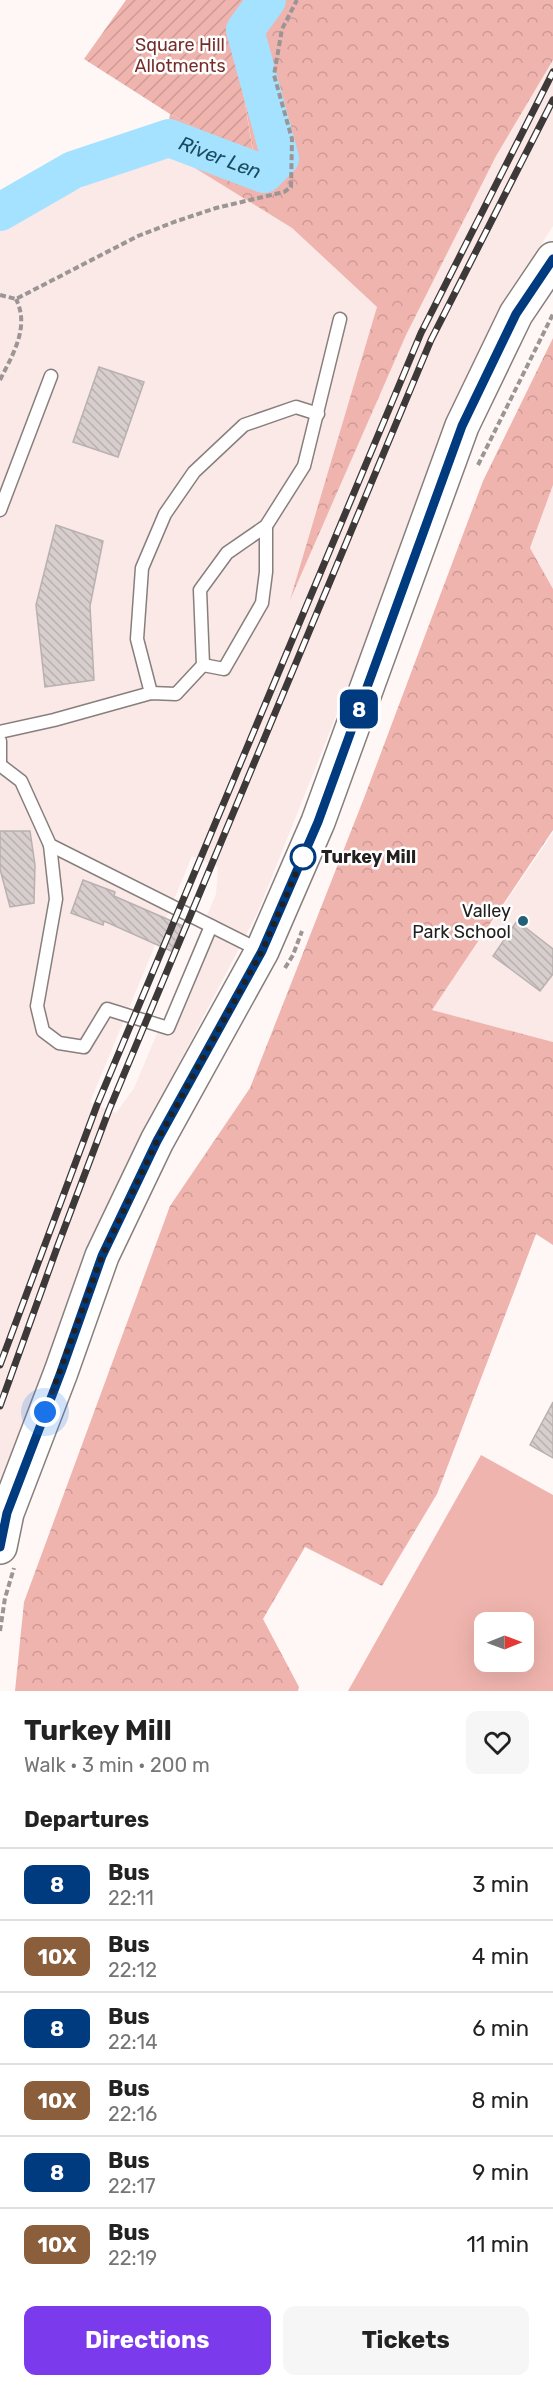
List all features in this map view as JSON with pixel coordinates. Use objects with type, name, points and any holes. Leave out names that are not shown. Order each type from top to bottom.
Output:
[{"type":"main road","points":[[0,1547],[7,1513],[102,1256],[157,1141],[262,951],[318,822],[462,426],[516,314],[553,259]]},
{"type":"lane","points":[[0,732],[54,720],[151,693],[176,693],[203,665],[200,590],[226,553],[266,526],[304,466],[340,319]]},
{"type":"lane","points":[[0,510],[51,376]]},
{"type":"lane","points":[[151,693],[137,639],[141,580],[142,568],[165,514],[194,472],[244,425],[296,407],[318,414]]},
{"type":"lane","points":[[203,665],[224,669],[262,603],[267,572],[266,526]]},
{"type":"lane","points":[[0,741],[0,765],[21,781],[50,844],[56,899],[37,1006],[43,1031],[59,1043],[84,1047],[107,1009],[168,1028],[211,926]]},
{"type":"lane","points":[[50,844],[262,951]]},
{"type":"path","points":[[0,295],[16,299],[138,236],[216,208],[284,192],[291,187],[292,139],[274,75],[282,29],[297,0]]},
{"type":"path","points":[[0,380],[19,341],[22,310],[16,299]]},
{"type":"shaded area","points":[[553,0],[553,226],[496,316],[257,914],[163,1094],[4,1470],[0,1485],[0,226],[164,149],[292,228],[377,307]],"holes":[[[192,856],[218,867],[216,894],[134,1088],[116,1113],[90,1102]]]},
{"type":"shaded area","points":[[553,485],[553,648],[530,548]]},
{"type":"shaded area","name":"Valley Park School","points":[[553,833],[553,1042],[432,1010]]},
{"type":"green space","name":"Square Hill Allotments","points":[[126,0],[246,0],[236,49],[254,158],[170,114],[84,59]]},
{"type":"green space","points":[[246,0],[553,0],[553,60],[496,156],[406,335],[290,600],[377,307],[292,228],[164,149],[170,114],[254,157],[236,49]]},
{"type":"green space","points":[[553,338],[553,485],[530,548],[553,589],[553,830],[432,1010],[553,1042],[553,1245],[536,1234],[437,1494],[382,1586],[305,1547],[263,1619],[299,1687],[298,1691],[15,1691],[24,1602],[170,1206],[250,1088],[364,798],[483,481]]},
{"type":"green space","points":[[481,1455],[553,1495],[553,1691],[348,1691]]},
{"type":"building","points":[[99,367],[144,382],[118,457],[73,442]]},
{"type":"building","points":[[56,525],[103,541],[90,606],[94,680],[45,687],[36,605]]},
{"type":"building","points":[[0,831],[30,831],[35,865],[34,903],[10,907],[0,869]]},
{"type":"building","points":[[83,880],[115,892],[114,896],[183,926],[171,951],[104,921],[103,925],[71,913]]},
{"type":"building","points":[[517,921],[553,949],[553,974],[540,991],[493,956]]},
{"type":"building","points":[[553,1402],[553,1458],[530,1445]]},
{"type":"waterway","name":"River Len","points":[[0,212],[73,170],[169,138],[264,174],[280,158],[245,30],[267,0]]},
{"type":"railway","points":[[0,1365],[97,1105],[421,333],[553,72]]},
{"type":"railway","points":[[0,1406],[109,1110],[431,340],[553,100]]},
{"type":"bus line","name":"8","points":[[0,1547],[7,1513],[102,1256],[157,1141],[262,951],[318,822],[462,426],[516,314],[553,259]]},
{"type":"place","name":"Turkey Mill","points":[[303,857]]},
{"type":"place","name":"Valley Park School","points":[[523,921]]},
{"type":"route","points":[[45,1412],[102,1256],[157,1141],[262,951],[303,857]]}]
